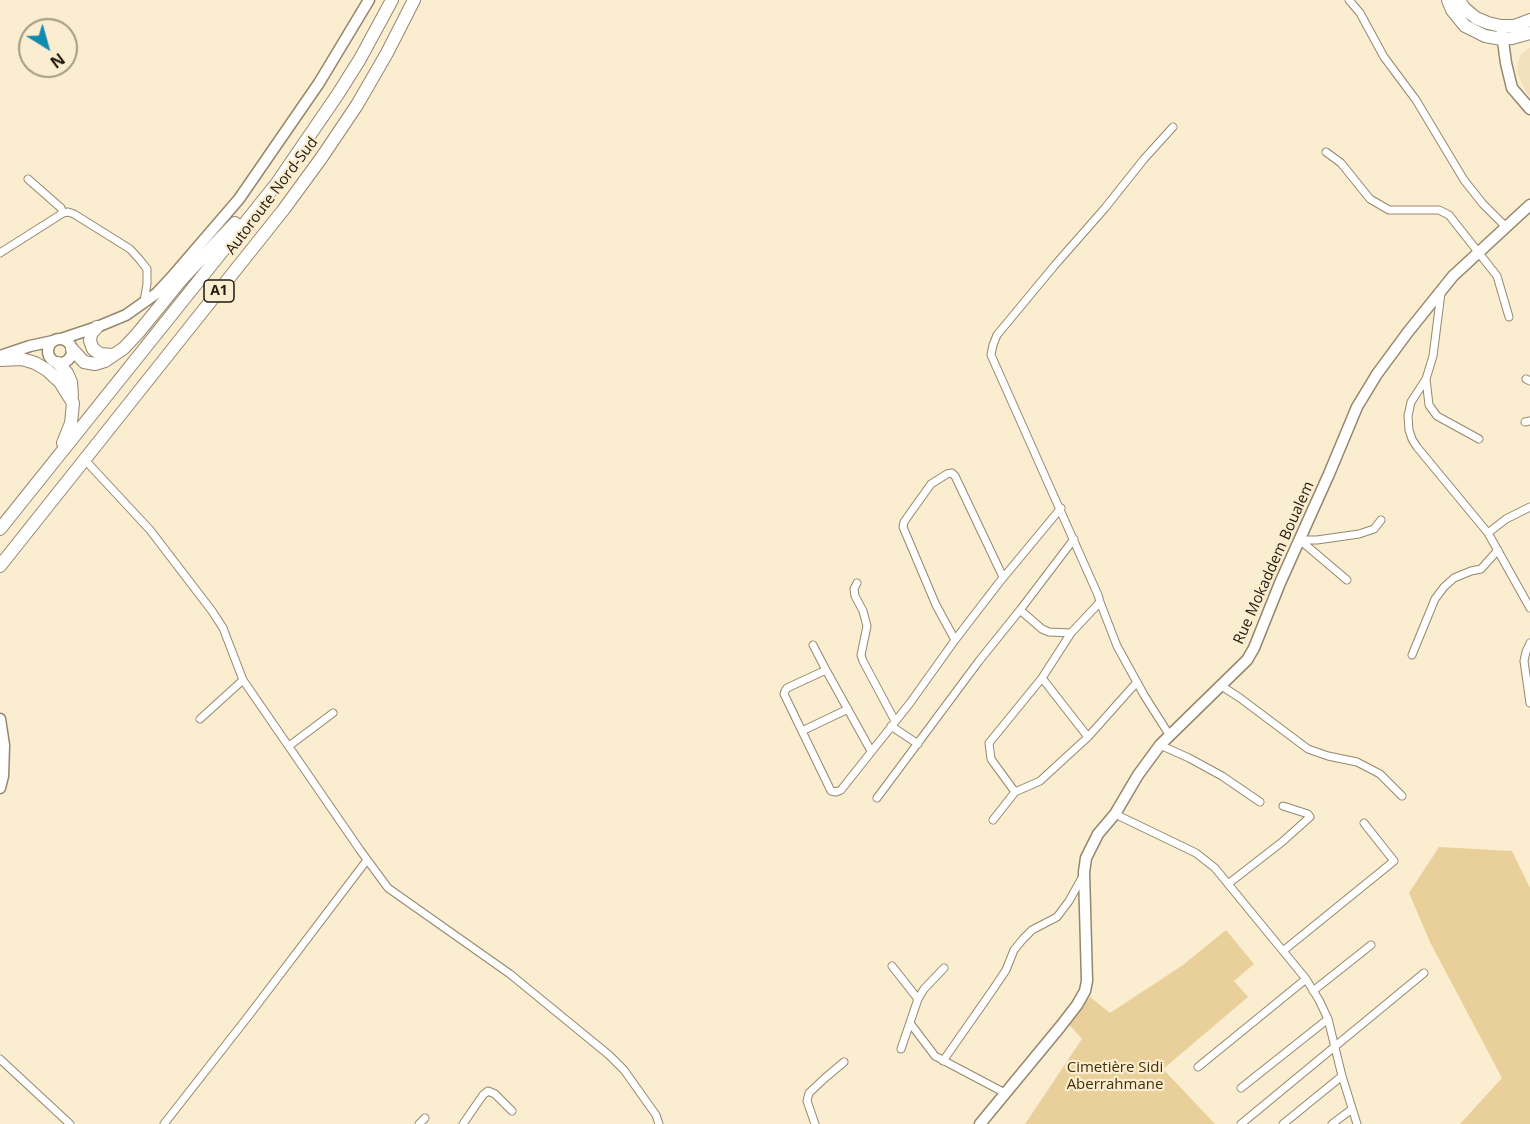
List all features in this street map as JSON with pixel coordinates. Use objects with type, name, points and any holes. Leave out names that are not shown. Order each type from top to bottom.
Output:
[{"type":"highway","name":"Autoroute Nord-Sud","points":[[0,529],[277,183],[360,59],[392,0]]},
{"type":"highway","name":"Autoroute Nord-Sud","points":[[0,566],[284,209],[357,105],[414,0]]},
{"type":"highway","points":[[1448,0],[1452,10],[1466,26],[1485,36],[1502,39],[1525,35]]},
{"type":"highway","points":[[1460,0],[1464,8],[1476,18],[1488,23],[1514,26],[1530,20]]},
{"type":"highway","points":[[72,349],[84,362],[96,364],[105,361],[124,348],[182,279],[250,207],[277,183]]},
{"type":"highway","points":[[97,327],[91,334],[90,341],[93,349],[100,354],[114,355]]},
{"type":"highway","points":[[0,358],[21,359],[36,363],[60,382],[73,403]]},
{"type":"highway","points":[[53,462],[71,423],[73,403],[71,382],[67,373],[55,361]]},
{"type":"street","points":[[0,358],[30,345],[80,333],[126,315],[157,292],[239,199],[319,83],[369,0]]},
{"type":"street","points":[[1349,0],[1360,13],[1384,57],[1416,100],[1464,180],[1483,204],[1506,227]]},
{"type":"street","points":[[1501,26],[1512,88],[1530,109]]},
{"type":"street","points":[[1506,63],[1511,45],[1525,35]]},
{"type":"street","points":[[1170,736],[1117,646],[1074,539],[992,355],[993,345],[998,335],[1027,298],[1173,127]]},
{"type":"street","points":[[1326,152],[1341,163],[1370,199],[1389,210],[1439,210],[1449,215],[1497,276],[1509,317]]},
{"type":"street","points":[[28,179],[61,208],[63,213]]},
{"type":"street","name":"Rue Mokaddem Boualem","points":[[983,1123],[1066,1020],[1085,991],[1087,981],[1084,874],[1086,858],[1098,834],[1115,814],[1138,775],[1160,745],[1247,660],[1358,407],[1377,374],[1453,276],[1530,205]]},
{"type":"street","points":[[0,253],[63,213],[74,214],[130,249],[147,269],[143,304]]},
{"type":"street","points":[[1442,291],[1433,356],[1426,379],[1412,402],[1408,416],[1409,430],[1417,447],[1488,533],[1530,608]]},
{"type":"street","points":[[30,345],[55,361],[66,362],[71,356],[74,339],[80,333]]},
{"type":"street","points":[[57,340],[68,343],[72,349]]},
{"type":"street","points":[[55,361],[48,352],[57,340]]},
{"type":"street","points":[[1426,379],[1429,405],[1437,416],[1479,439]]},
{"type":"street","points":[[85,460],[150,530],[212,611],[224,628],[243,680],[388,888],[510,974],[609,1055],[624,1070],[656,1115],[659,1124]]},
{"type":"street","points":[[955,640],[936,605],[903,527],[904,522],[931,484],[952,472],[956,476],[1003,577]]},
{"type":"street","points":[[1488,533],[1506,519],[1530,507]]},
{"type":"street","points":[[826,670],[787,688],[784,694],[831,791],[836,792],[841,790],[1003,577],[1060,508]]},
{"type":"street","points":[[1300,540],[1328,539],[1359,534],[1374,529],[1381,520]]},
{"type":"street","points":[[877,798],[1074,539]]},
{"type":"street","points":[[1300,540],[1347,580]]},
{"type":"street","points":[[1412,655],[1435,599],[1444,586],[1454,578],[1481,569],[1498,550]]},
{"type":"street","points":[[857,583],[854,589],[855,596],[863,611],[867,626],[861,655],[863,661],[893,723],[918,744]]},
{"type":"street","points":[[1015,792],[991,759],[989,743],[1042,678],[1071,633],[1100,602]]},
{"type":"street","points":[[1020,610],[1048,632],[1071,633]]},
{"type":"street","points":[[1530,643],[1524,661],[1530,703]]},
{"type":"street","points":[[813,645],[871,751]]},
{"type":"street","points":[[1042,678],[1088,737]]},
{"type":"street","points":[[200,719],[243,680]]},
{"type":"street","points":[[993,820],[1015,792],[1041,781],[1088,737],[1137,682]]},
{"type":"street","points":[[1220,685],[1308,749],[1357,762],[1380,774],[1402,796]]},
{"type":"street","points":[[802,731],[848,709]]},
{"type":"street","points":[[289,746],[333,713]]},
{"type":"street","points":[[0,719],[4,744],[3,776],[0,788]]},
{"type":"street","points":[[1160,745],[1222,776],[1260,802]]},
{"type":"street","points":[[1228,884],[1310,817],[1308,814],[1283,806]]},
{"type":"street","points":[[1115,814],[1196,853],[1215,868],[1306,979],[1328,1019],[1334,1048],[1357,1124]]},
{"type":"street","points":[[1283,951],[1394,861],[1364,823]]},
{"type":"street","points":[[164,1124],[367,860]]},
{"type":"street","points":[[942,1061],[1006,970],[1014,950],[1032,930],[1057,917],[1084,874]]},
{"type":"street","points":[[1313,991],[1371,945]]},
{"type":"street","points":[[892,966],[918,999]]},
{"type":"street","points":[[901,1049],[918,999],[924,989],[944,968]]},
{"type":"street","points":[[1241,1124],[1424,973]]},
{"type":"street","points":[[1198,1067],[1306,979]]},
{"type":"street","points":[[1240,1088],[1328,1019]]},
{"type":"street","points":[[910,1023],[934,1056],[1005,1093]]},
{"type":"street","points":[[0,1059],[70,1124]]},
{"type":"street","points":[[816,1124],[807,1101],[809,1093],[844,1062]]},
{"type":"street","points":[[1283,1124],[1342,1076]]},
{"type":"street","points":[[464,1124],[488,1091],[495,1094],[512,1111]]},
{"type":"street","points":[[1332,1124],[1352,1109]]},
{"type":"shaded area","points":[[1530,47],[1530,96],[1517,73],[1520,56]]},
{"type":"green space","points":[[1439,847],[1512,851],[1530,888],[1530,1124],[1460,1124],[1502,1078],[1430,942],[1409,893]]},
{"type":"green space","name":"Cimetière Sidi Aberrahmane","points":[[1226,930],[1254,964],[1234,981],[1248,997],[1163,1069],[1215,1124],[1025,1124],[1082,1039],[1067,1022],[1090,997],[1110,1013],[1183,965]]}]
